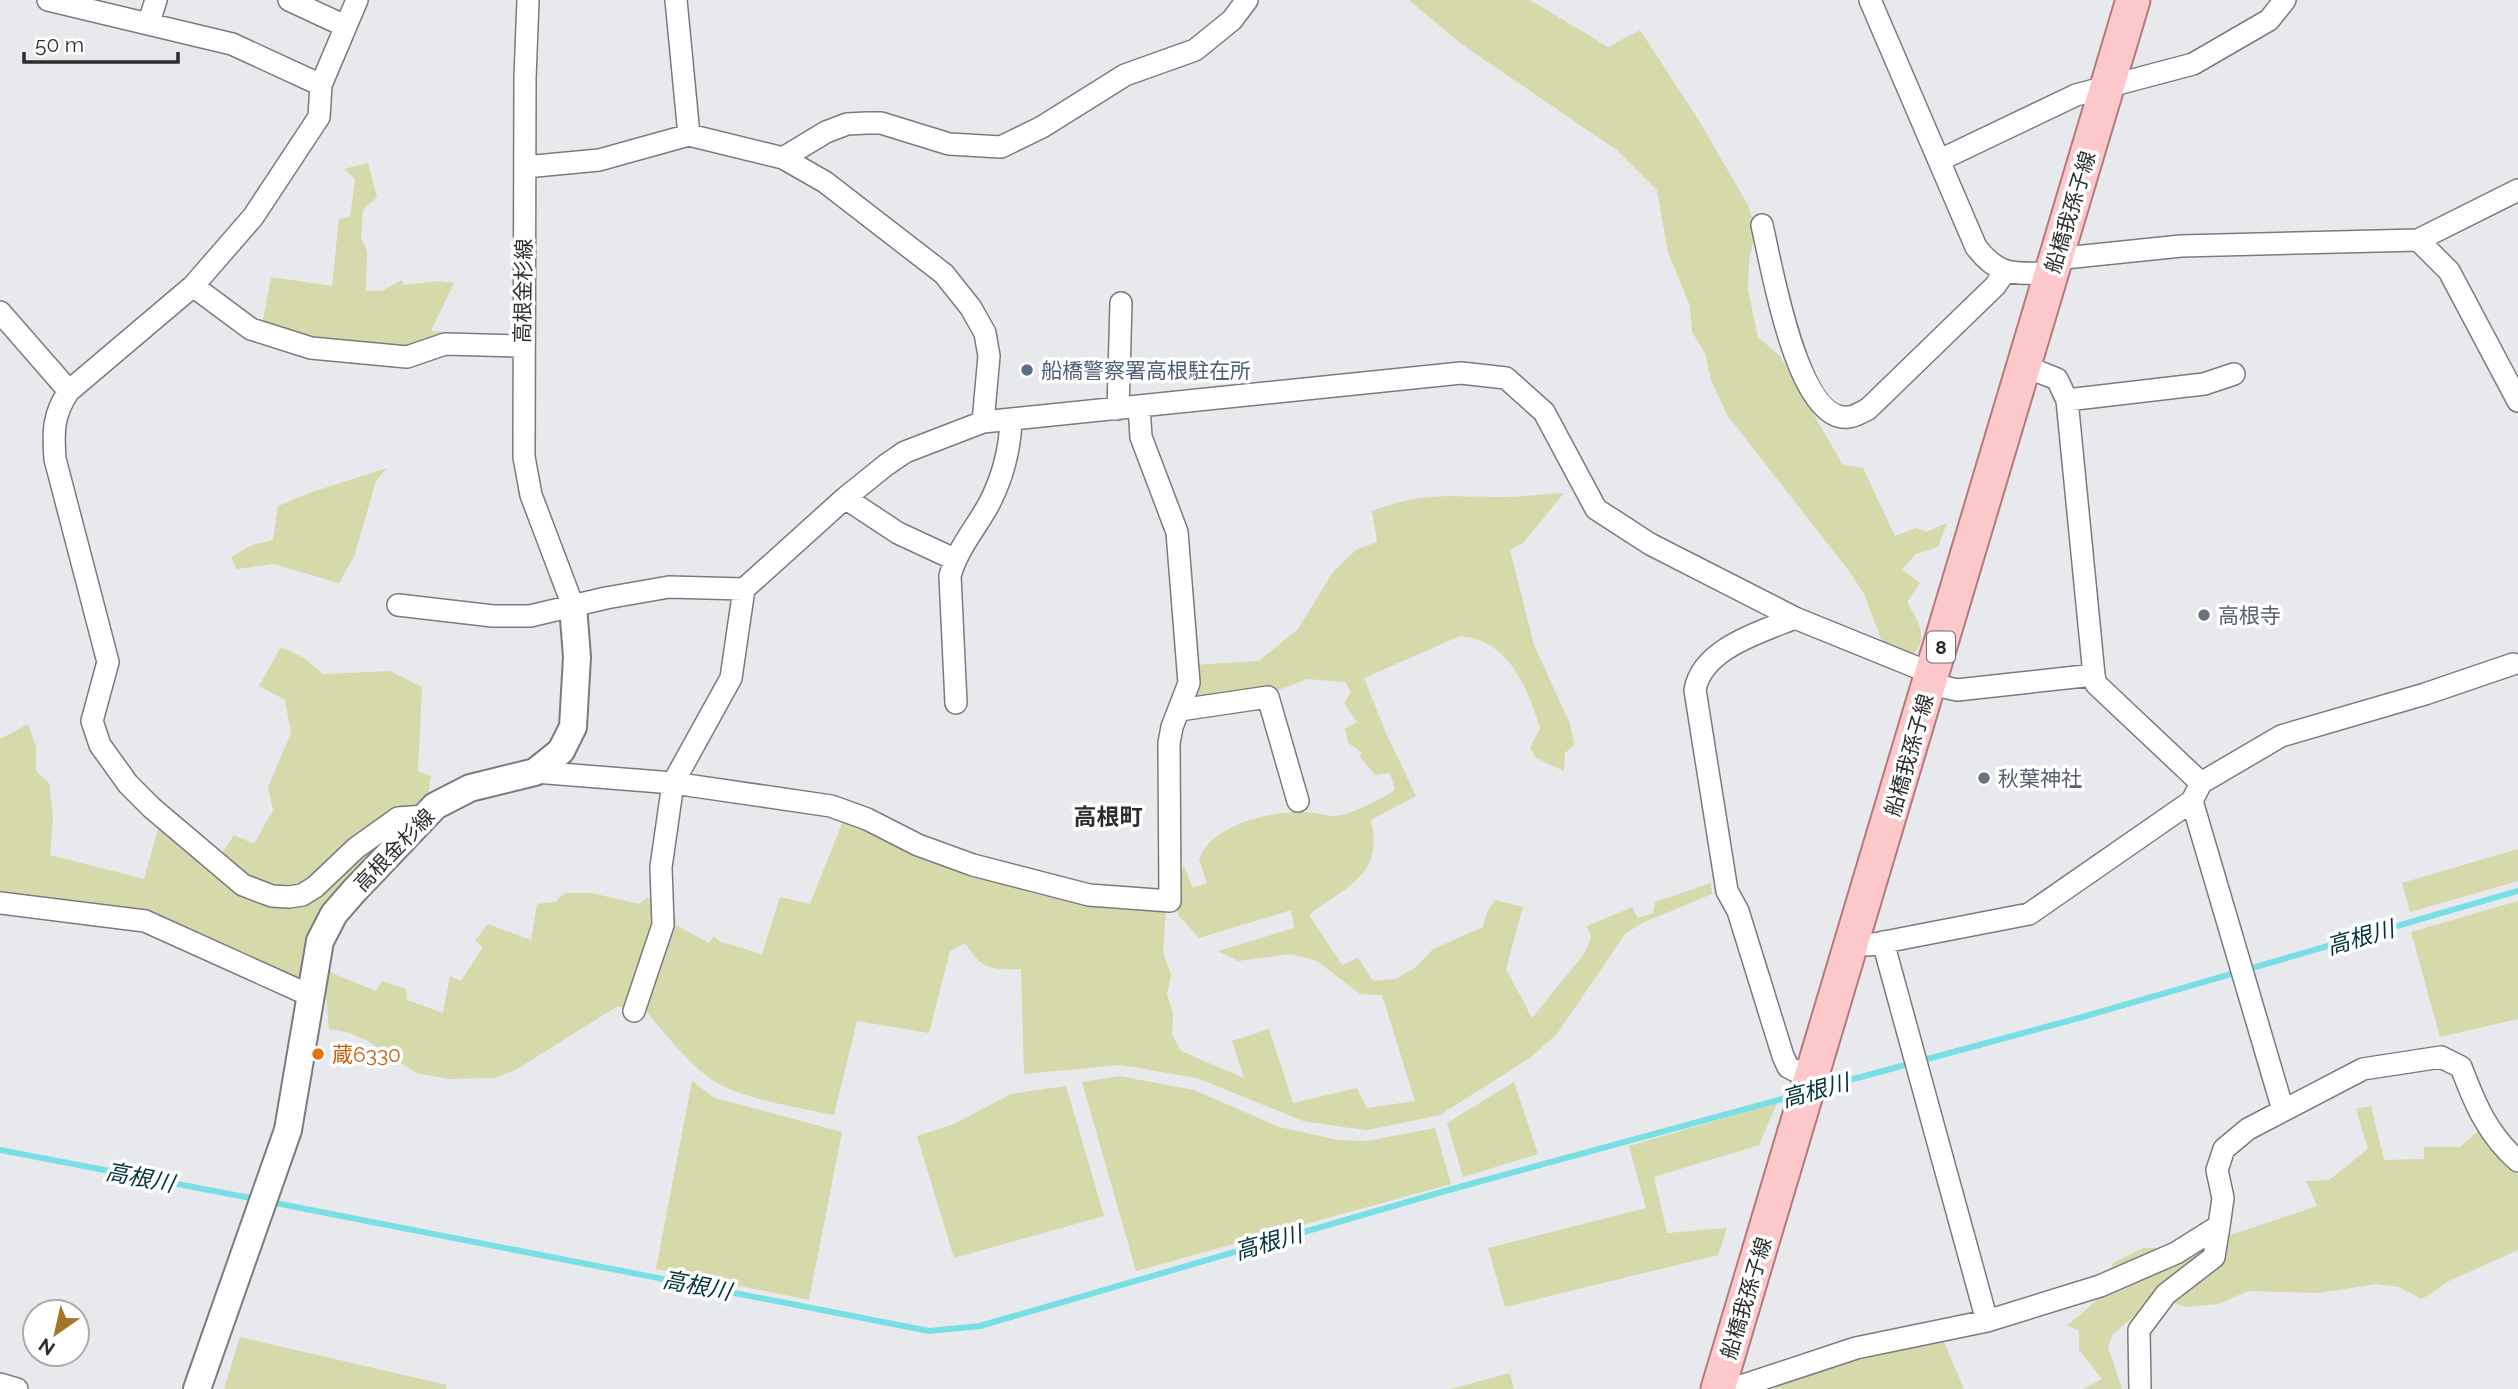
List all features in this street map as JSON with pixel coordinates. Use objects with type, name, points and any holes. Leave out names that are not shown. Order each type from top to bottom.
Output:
[{"type":"main road","name":"船橋我孫子線","points":[[1718,1389],[2133,0]]},
{"type":"street","points":[[48,0],[232,44],[321,85]]},
{"type":"street","points":[[149,22],[156,0]]},
{"type":"street","points":[[289,0],[345,26]]},
{"type":"street","points":[[357,0],[321,85],[319,117],[287,169],[253,218],[194,286],[69,391],[59,406],[53,425],[55,459],[108,662],[92,721],[100,746],[128,785],[243,885],[272,896],[302,895],[356,848],[398,818],[424,816]]},
{"type":"street","name":"高根金杉線","points":[[197,1389],[288,1130],[299,1080],[309,995],[320,941],[334,914],[435,806],[470,788],[535,772],[561,751],[573,727],[577,657],[573,606],[542,528],[528,482],[524,457],[522,346],[528,0]]},
{"type":"street","points":[[676,0],[689,135]]},
{"type":"street","points":[[783,158],[827,132],[847,124],[881,123],[948,144],[1001,147],[1031,133],[1125,75],[1195,50],[1232,20],[1247,0]]},
{"type":"street","points":[[1870,0],[1976,247],[1987,261],[2004,273],[2181,246],[2418,240],[2518,190]]},
{"type":"street","points":[[1940,160],[2076,95],[2193,64],[2269,20],[2285,0]]},
{"type":"street","points":[[526,167],[599,160],[689,135],[783,158],[825,182],[944,274],[971,308],[985,334],[989,356],[983,422]]},
{"type":"street","points":[[1762,225],[1799,370],[1817,403],[1832,413],[1847,418],[1868,409],[1995,286],[2004,273]]},
{"type":"street","points":[[2418,240],[2449,271],[2518,401]]},
{"type":"street","points":[[194,286],[251,329],[311,348],[407,358],[445,344],[522,346]]},
{"type":"street","points":[[535,772],[673,783],[831,806],[918,845],[973,865],[1089,895],[1170,901],[1169,743],[1189,683],[1177,532],[1128,407],[1121,303]]},
{"type":"street","points":[[0,312],[69,391]]},
{"type":"street","points":[[2024,366],[2057,379],[2067,400],[2096,684],[2197,792],[2241,968],[2283,1110]]},
{"type":"street","points":[[634,1011],[663,925],[661,867],[673,783],[731,678],[744,589],[845,498],[905,452],[983,422],[1461,373],[1506,378],[1544,412],[1564,455],[1596,509],[1650,544],[1796,618],[1957,690],[2094,676]]},
{"type":"street","points":[[2067,400],[2204,384],[2234,374]]},
{"type":"street","points":[[956,703],[950,576],[954,559],[989,503],[1005,466],[1011,420]]},
{"type":"street","points":[[845,498],[898,533],[954,559]]},
{"type":"street","points":[[398,605],[493,616],[530,616],[669,587],[744,589]]},
{"type":"street","points":[[1796,618],[1762,631],[1707,664],[1698,675],[1695,690],[1727,891],[1738,911],[1783,1056],[1788,1067],[1812,1079]]},
{"type":"street","points":[[1851,949],[2029,914],[2197,792],[2281,736],[2516,668]]},
{"type":"street","points":[[1180,710],[1268,697],[1298,802]]},
{"type":"street","points":[[0,903],[145,921],[309,995]]},
{"type":"street","points":[[1883,942],[1987,1321]]},
{"type":"street","points":[[2140,1389],[2139,1330],[2166,1294],[2214,1257],[2222,1198],[2217,1170],[2224,1149],[2248,1129],[2363,1069],[2441,1057],[2461,1067],[2479,1114],[2501,1147],[2518,1161]]},
{"type":"street","points":[[1732,1389],[1856,1348],[1987,1321],[2100,1286],[2176,1253],[2220,1226]]},
{"type":"street","points":[[0,1384],[18,1389]]},
{"type":"green space","points":[[1409,0],[1530,0],[1608,47],[1640,30],[1698,119],[1748,205],[1756,229],[1749,260],[1748,290],[1758,337],[1780,356],[1843,465],[1863,468],[1895,536],[1916,528],[1926,532],[1947,523],[1938,547],[1916,554],[1902,570],[1920,583],[1907,602],[1921,634],[1919,647],[1914,653],[1884,647],[1864,594],[1849,571],[1727,415],[1711,380],[1705,353],[1692,332],[1690,306],[1668,252],[1657,190],[1618,151],[1460,43]]},
{"type":"green space","points":[[368,163],[377,197],[363,210],[361,238],[367,251],[366,291],[382,291],[402,280],[404,285],[438,281],[454,283],[431,331],[443,332],[411,352],[312,342],[262,326],[271,277],[332,286],[339,219],[350,217],[355,179],[344,169]]},
{"type":"green space","points":[[387,468],[376,481],[354,557],[339,583],[273,564],[236,569],[231,557],[252,545],[273,540],[278,506]]},
{"type":"green space","points":[[1564,493],[1523,543],[1510,550],[1534,645],[1570,724],[1574,745],[1565,753],[1564,771],[1536,758],[1530,748],[1540,728],[1522,682],[1503,656],[1477,639],[1460,636],[1364,678],[1416,796],[1371,820],[1374,839],[1372,854],[1360,877],[1309,915],[1342,965],[1358,958],[1373,981],[1396,979],[1416,967],[1433,949],[1483,927],[1487,912],[1495,900],[1523,907],[1506,969],[1532,1018],[1584,954],[1591,938],[1587,926],[1632,907],[1638,918],[1653,913],[1655,902],[1711,883],[1712,894],[1642,923],[1625,934],[1557,1034],[1531,1057],[1440,1115],[1368,1130],[1303,1121],[1197,1078],[1121,1065],[1024,1074],[1021,969],[988,967],[977,959],[965,943],[950,951],[929,1033],[857,1021],[834,1115],[764,1100],[723,1086],[700,1071],[642,1007],[616,1007],[517,1069],[494,1078],[450,1079],[416,1073],[368,1041],[347,1032],[329,1029],[323,961],[332,973],[376,991],[382,981],[406,989],[407,1000],[443,1013],[450,976],[461,981],[483,947],[475,941],[488,924],[531,940],[537,904],[555,902],[565,893],[591,893],[639,904],[647,898],[655,900],[658,916],[676,916],[676,925],[709,943],[714,936],[721,942],[762,954],[780,897],[810,904],[844,818],[932,857],[1023,891],[1086,904],[1166,908],[1163,952],[1171,975],[1167,994],[1173,1014],[1172,1035],[1181,1051],[1244,1078],[1232,1041],[1269,1029],[1293,1103],[1357,1088],[1367,1108],[1415,1101],[1382,995],[1360,994],[1317,961],[1291,954],[1238,961],[1218,951],[1294,928],[1291,910],[1199,938],[1178,915],[1173,876],[1184,867],[1193,888],[1207,883],[1199,859],[1215,837],[1227,829],[1255,818],[1284,813],[1341,815],[1395,790],[1390,773],[1375,775],[1360,757],[1361,752],[1348,743],[1345,729],[1357,722],[1344,703],[1351,692],[1345,682],[1307,679],[1271,693],[1189,702],[1192,665],[1259,661],[1298,629],[1333,572],[1356,550],[1377,542],[1372,511],[1422,498],[1512,497]]},
{"type":"green space","points":[[281,647],[304,658],[323,674],[390,671],[422,687],[418,771],[431,776],[427,801],[312,935],[298,984],[143,914],[0,897],[0,739],[28,724],[36,747],[36,771],[49,783],[53,818],[50,855],[144,879],[158,829],[212,868],[234,835],[254,844],[273,810],[268,787],[291,733],[285,700],[259,686]]},
{"type":"green space","points":[[2518,849],[2518,881],[2410,912],[2402,883]]},
{"type":"green space","points":[[2518,901],[2518,1019],[2440,1037],[2411,932]]},
{"type":"green space","points":[[1119,1076],[1194,1090],[1279,1127],[1338,1140],[1367,1141],[1435,1128],[1451,1184],[1136,1271],[1082,1082]]},
{"type":"green space","points":[[692,1081],[715,1098],[842,1132],[809,1300],[656,1269]]},
{"type":"green space","points":[[1514,1082],[1538,1154],[1463,1177],[1447,1123]]},
{"type":"green space","points":[[1066,1086],[1104,1216],[954,1258],[917,1136],[954,1124],[1011,1094]]},
{"type":"green space","points":[[1777,1103],[1759,1145],[1654,1177],[1667,1233],[1727,1228],[1718,1255],[1505,1307],[1488,1248],[1646,1208],[1629,1146]]},
{"type":"green space","points":[[2371,1106],[2384,1160],[2424,1159],[2424,1147],[2460,1147],[2478,1131],[2518,1175],[2518,1250],[2449,1281],[2422,1299],[2399,1287],[2376,1284],[2319,1293],[2248,1291],[2218,1304],[2187,1307],[2156,1298],[2113,1334],[2108,1347],[2122,1389],[2083,1389],[2102,1379],[2079,1350],[2079,1331],[2067,1325],[2097,1299],[2107,1284],[2113,1263],[2143,1248],[2192,1248],[2317,1206],[2306,1181],[2329,1180],[2368,1149],[2356,1109]]},
{"type":"green space","points":[[240,1337],[447,1385],[446,1389],[224,1389]]},
{"type":"green space","points":[[1943,1340],[1964,1389],[1774,1389],[1788,1377]]},
{"type":"green space","points":[[1510,1373],[1514,1389],[1450,1389]]},
{"type":"waterway","name":"高根川","points":[[1820,1088],[2079,1018],[2518,891]]},
{"type":"waterway","name":"高根川","points":[[270,1202],[929,1331],[980,1326],[1445,1191],[1793,1096]]},
{"type":"waterway","name":"高根川","points":[[0,1150],[256,1199]]},
{"type":"place","name":"船橋警察署高根駐在所","points":[[1027,370]]},
{"type":"place","name":"高根寺","points":[[2204,615]]},
{"type":"place","name":"秋葉神社","points":[[1984,778]]},
{"type":"place","name":"蔵6330","points":[[318,1054]]},
{"type":"district","name":"高根町","points":[[1108,816]]}]
